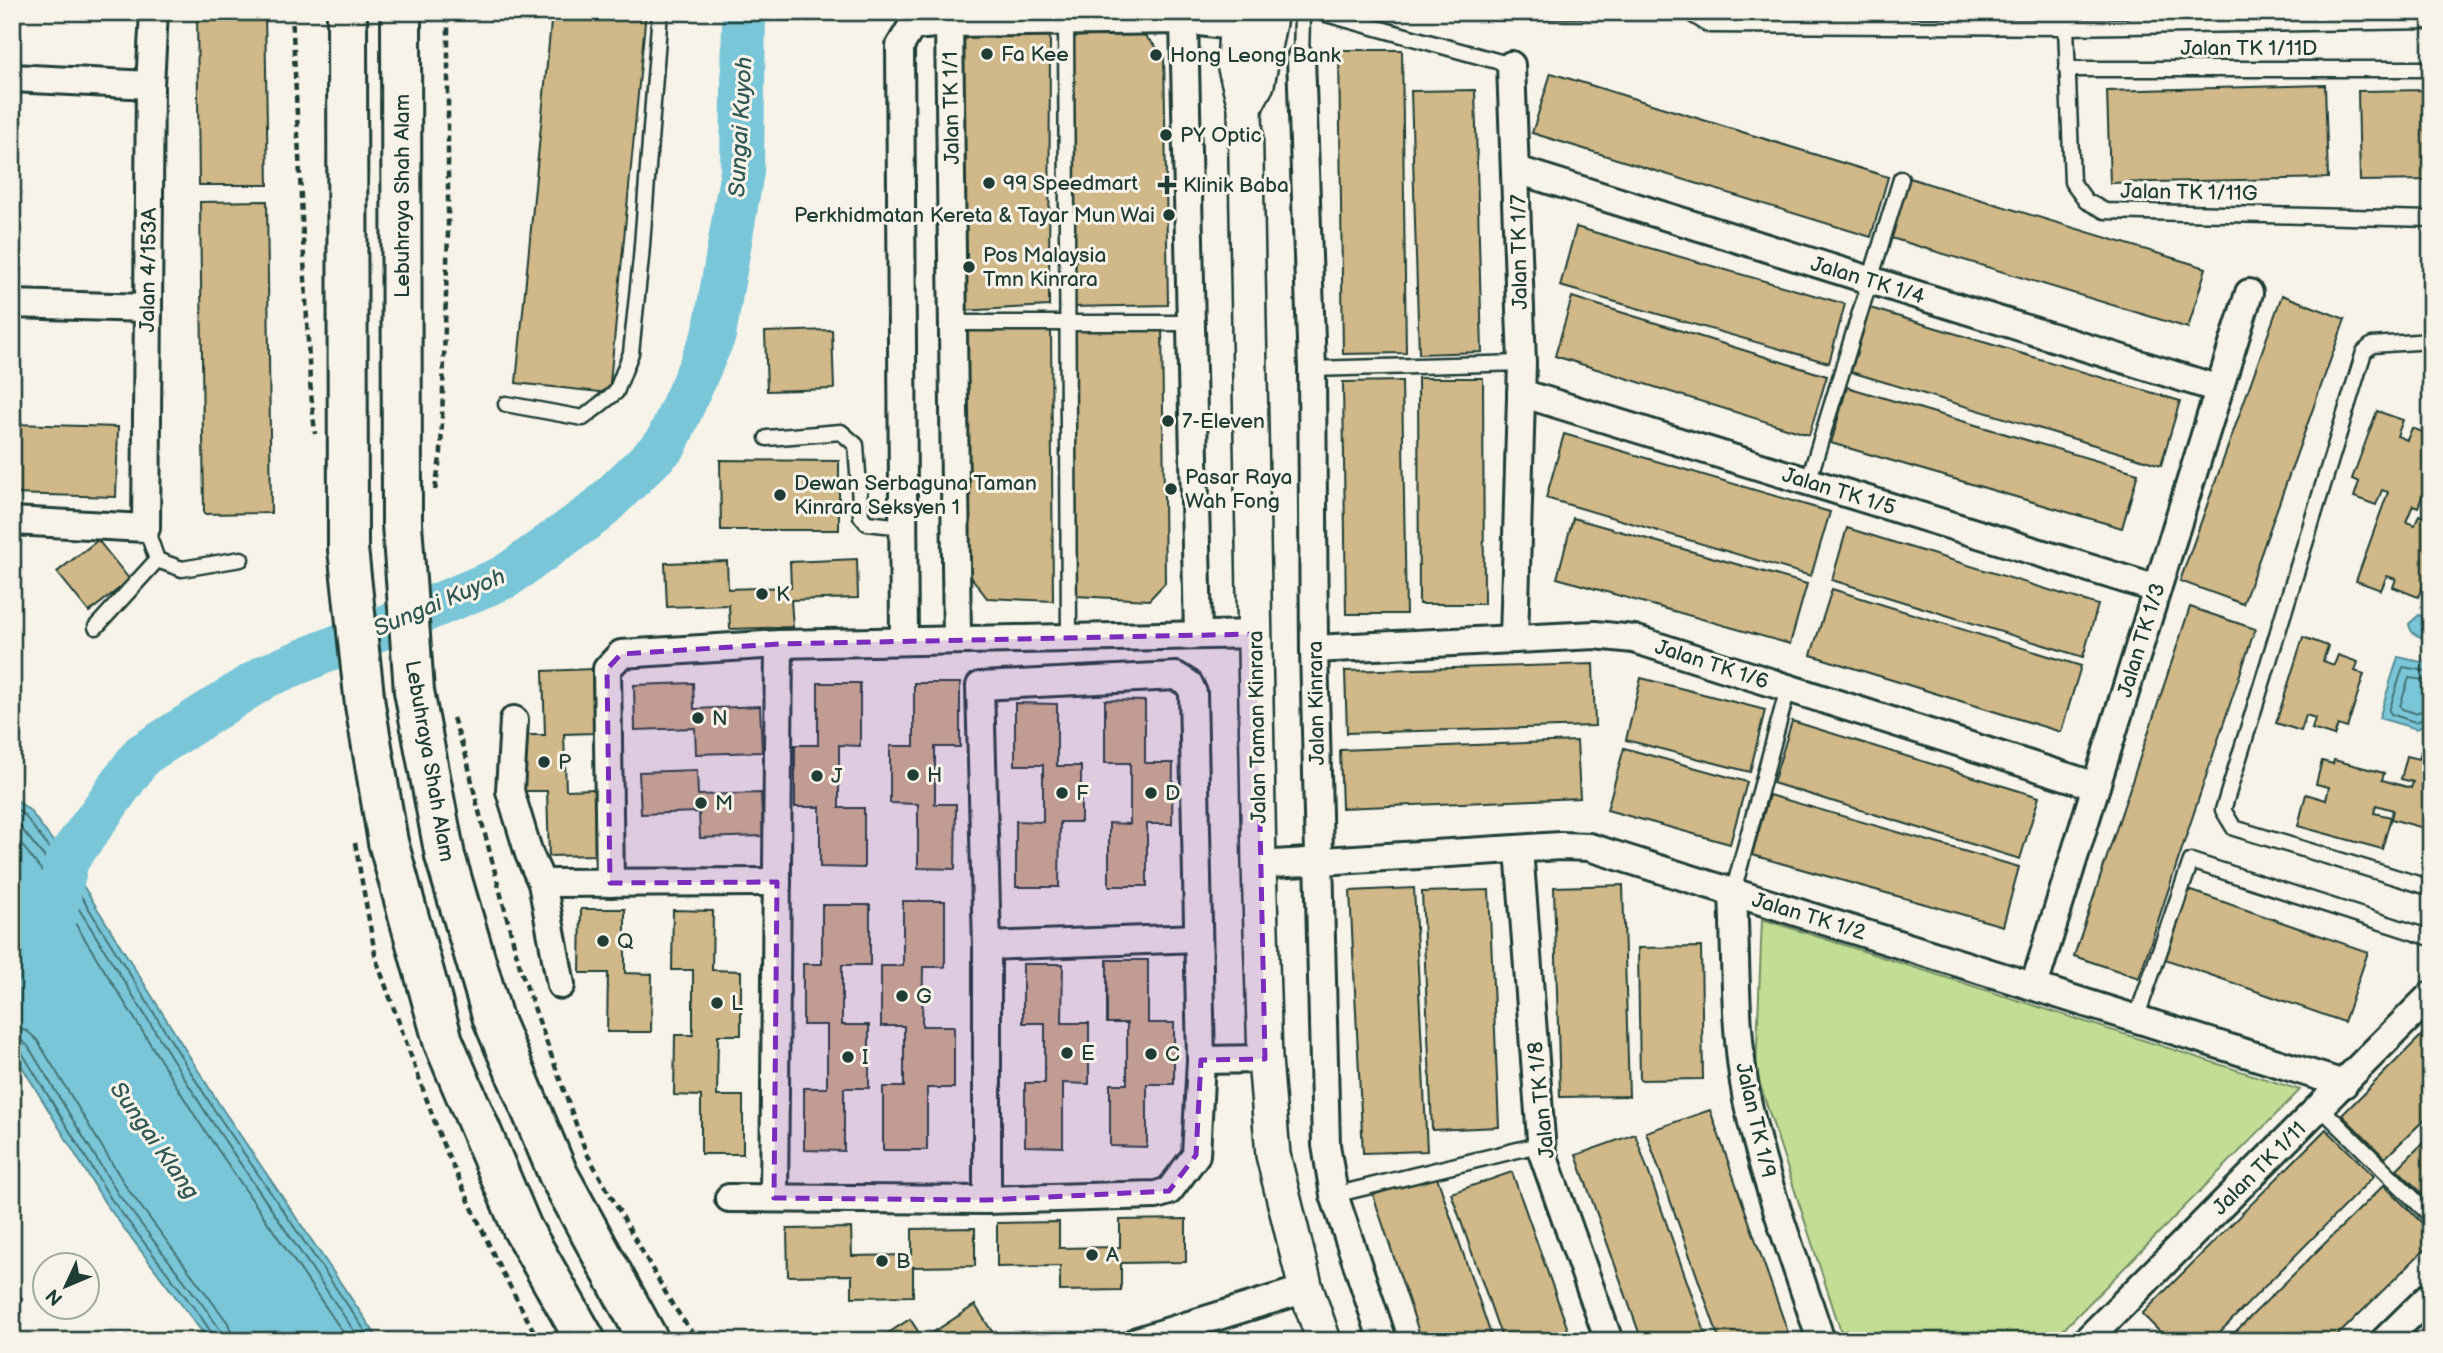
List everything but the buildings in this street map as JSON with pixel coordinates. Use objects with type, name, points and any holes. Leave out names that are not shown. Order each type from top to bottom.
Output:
[{"type":"highway","points":[[347,12],[348,549],[365,705],[388,842],[443,1041],[522,1228],[586,1341]]},
{"type":"highway","name":"Lebuhraya Shah Alam","points":[[401,12],[402,524],[414,691],[445,856],[493,1019],[558,1174],[649,1341]]},
{"type":"street","name":"Jalan 4/153A","points":[[146,528],[150,85],[154,12]]},
{"type":"street","points":[[949,23],[1236,19],[1269,21]]},
{"type":"street","name":"Jalan Taman Kinrara","points":[[1236,19],[1234,64],[1245,106],[1265,1059],[1273,1155],[1306,1289],[1324,1341]]},
{"type":"street","points":[[1184,20],[1198,634]]},
{"type":"street","name":"Jalan Taman Kinrara","points":[[1245,106],[1257,84],[1269,21]]},
{"type":"street","name":"Jalan TK 1/1","points":[[904,641],[900,46],[912,26],[949,23],[957,639]]},
{"type":"street","name":"Jalan Kinrara","points":[[1301,58],[1312,369],[1314,649],[1326,1145],[1334,1195],[1383,1341]]},
{"type":"street","name":"Jalan TK 1/7","points":[[1511,65],[1517,170],[1522,363],[1514,639]]},
{"type":"street","points":[[12,78],[150,85]]},
{"type":"street","name":"Jalan TK 1/4","points":[[1517,170],[2219,389]]},
{"type":"street","name":"Jalan TK 1/3","points":[[2034,986],[2249,293]]},
{"type":"street","points":[[12,304],[148,308]]},
{"type":"street","name":"Jalan TK 1/5","points":[[1521,393],[2157,589]]},
{"type":"street","points":[[12,521],[146,528]]},
{"type":"street","points":[[610,883],[607,669],[621,654],[779,644],[1256,634]]},
{"type":"street","name":"Jalan TK 1/6","points":[[1314,649],[1594,635],[1634,639],[2096,786]]},
{"type":"street","points":[[774,1198],[779,644]]},
{"type":"street","points":[[729,1198],[987,1200],[1156,1195],[1169,1191],[1196,1155],[1201,1060],[1193,693],[1189,684],[1176,676],[979,686],[987,946],[987,1200]]},
{"type":"street","points":[[514,720],[510,791],[528,854],[542,883],[561,985]]},
{"type":"street","name":"Jalan TK 1/2","points":[[1259,866],[1561,846],[1589,847],[2344,1084]]},
{"type":"street","name":"Jalan TK 1/8","points":[[1518,849],[1542,1152],[1609,1341]]},
{"type":"street","points":[[542,883],[777,882]]},
{"type":"street","name":"Jalan TK 1/9","points":[[1733,892],[1739,1041],[1747,1100],[1761,1156],[1821,1341]]},
{"type":"street","points":[[987,946],[1198,939]]},
{"type":"street","name":"Jalan TK 1/11","points":[[2086,1341],[2431,995]]},
{"type":"street","points":[[1201,1060],[1265,1059]]},
{"type":"street","points":[[1137,1341],[1306,1289]]},
{"type":"street","points":[[2384,1341],[2431,1295]]},
{"type":"lane","points":[[506,404],[583,418],[616,392],[631,353],[660,12]]},
{"type":"lane","points":[[1301,58],[1302,17],[1309,12]]},
{"type":"lane","name":"Jalan TK 1/7","points":[[1319,12],[1511,65]]},
{"type":"lane","points":[[1688,12],[1709,25],[1994,20],[2066,27],[2327,17],[2431,21]]},
{"type":"lane","points":[[1066,22],[1069,637]]},
{"type":"lane","name":"Jalan TK 1/11G","points":[[2066,27],[2072,182],[2086,201],[2105,211],[2431,219]]},
{"type":"lane","name":"Jalan TK 1/11D","points":[[2067,69],[2431,69]]},
{"type":"lane","points":[[1808,482],[1901,179]]},
{"type":"lane","points":[[954,323],[1192,323]]},
{"type":"lane","points":[[2431,341],[2372,345],[2364,352],[2223,810],[2234,828],[2431,888]]},
{"type":"lane","points":[[1312,369],[1522,363]]},
{"type":"lane","points":[[767,438],[841,432],[856,444],[861,516],[867,523],[903,527]]},
{"type":"lane","points":[[146,528],[157,560]]},
{"type":"lane","points":[[157,560],[181,569],[241,559]]},
{"type":"lane","points":[[96,627],[157,560]]},
{"type":"lane","points":[[1733,892],[1788,688]]},
{"type":"lane","points":[[2136,1019],[2191,862],[2431,938]]},
{"type":"lane","points":[[2320,1107],[2431,1216]]},
{"type":"lane","points":[[1334,1195],[1542,1144]]},
{"type":"path","points":[[292,12],[315,442]]},
{"type":"path","points":[[435,491],[441,452],[448,232],[448,12]]},
{"type":"path","points":[[452,716],[467,758],[522,971],[586,1152],[672,1304],[698,1341]]},
{"type":"highlighted area","points":[[1256,634],[1265,1059],[1201,1060],[1196,1155],[1169,1191],[987,1200],[774,1198],[777,882],[610,883],[607,669],[621,654],[779,644]]},
{"type":"green space","points":[[1762,919],[2300,1090],[2052,1341],[1844,1341],[1756,1072]]},
{"type":"water","points":[[2419,615],[2431,620],[2431,640],[2417,635],[2410,628],[2409,624]]},
{"type":"water","points":[[2398,657],[2431,664],[2431,722],[2417,729],[2379,718]]},
{"type":"water","name":"Sungai Klang","points":[[12,796],[30,811],[67,860],[221,1107],[380,1341],[209,1341],[105,1203],[12,1050]]},
{"type":"waterway","name":"Sungai Kuyoh","points":[[54,918],[67,860],[142,755],[266,676],[505,577],[596,512],[666,444],[714,335],[742,171],[744,12]]},
{"type":"place","name":"Fa Kee","points":[[987,54]]},
{"type":"place","name":"Hong Leong Bank","points":[[1156,55]]},
{"type":"place","name":"PY Optic","points":[[1166,135]]},
{"type":"place","name":"99 Speedmart","points":[[989,183]]},
{"type":"place","name":"Klinik Baba","points":[[1167,185]]},
{"type":"place","name":"Perkhidmatan Kereta & Tayar Mun Wai","points":[[1169,215]]},
{"type":"place","name":"Pos Malaysia Tmn Kinrara","points":[[969,267]]},
{"type":"place","name":"7-Eleven","points":[[1168,421]]},
{"type":"place","name":"Pasar Raya Wah Fong","points":[[1171,489]]},
{"type":"place","name":"Dewan Serbaguna Taman Kinrara Seksyen 1","points":[[780,495]]},
{"type":"place","name":"K","points":[[762,594]]},
{"type":"place","name":"N","points":[[698,718]]},
{"type":"place","name":"P","points":[[544,762]]},
{"type":"place","name":"H","points":[[913,775]]},
{"type":"place","name":"J","points":[[817,776]]},
{"type":"place","name":"F","points":[[1062,793]]},
{"type":"place","name":"D","points":[[1151,793]]},
{"type":"place","name":"M","points":[[701,803]]},
{"type":"place","name":"Q","points":[[603,941]]},
{"type":"place","name":"G","points":[[902,996]]},
{"type":"place","name":"L","points":[[717,1003]]},
{"type":"place","name":"E","points":[[1067,1053]]},
{"type":"place","name":"C","points":[[1151,1054]]},
{"type":"place","name":"I","points":[[848,1057]]},
{"type":"place","name":"A","points":[[1092,1255]]},
{"type":"place","name":"B","points":[[882,1261]]}]
